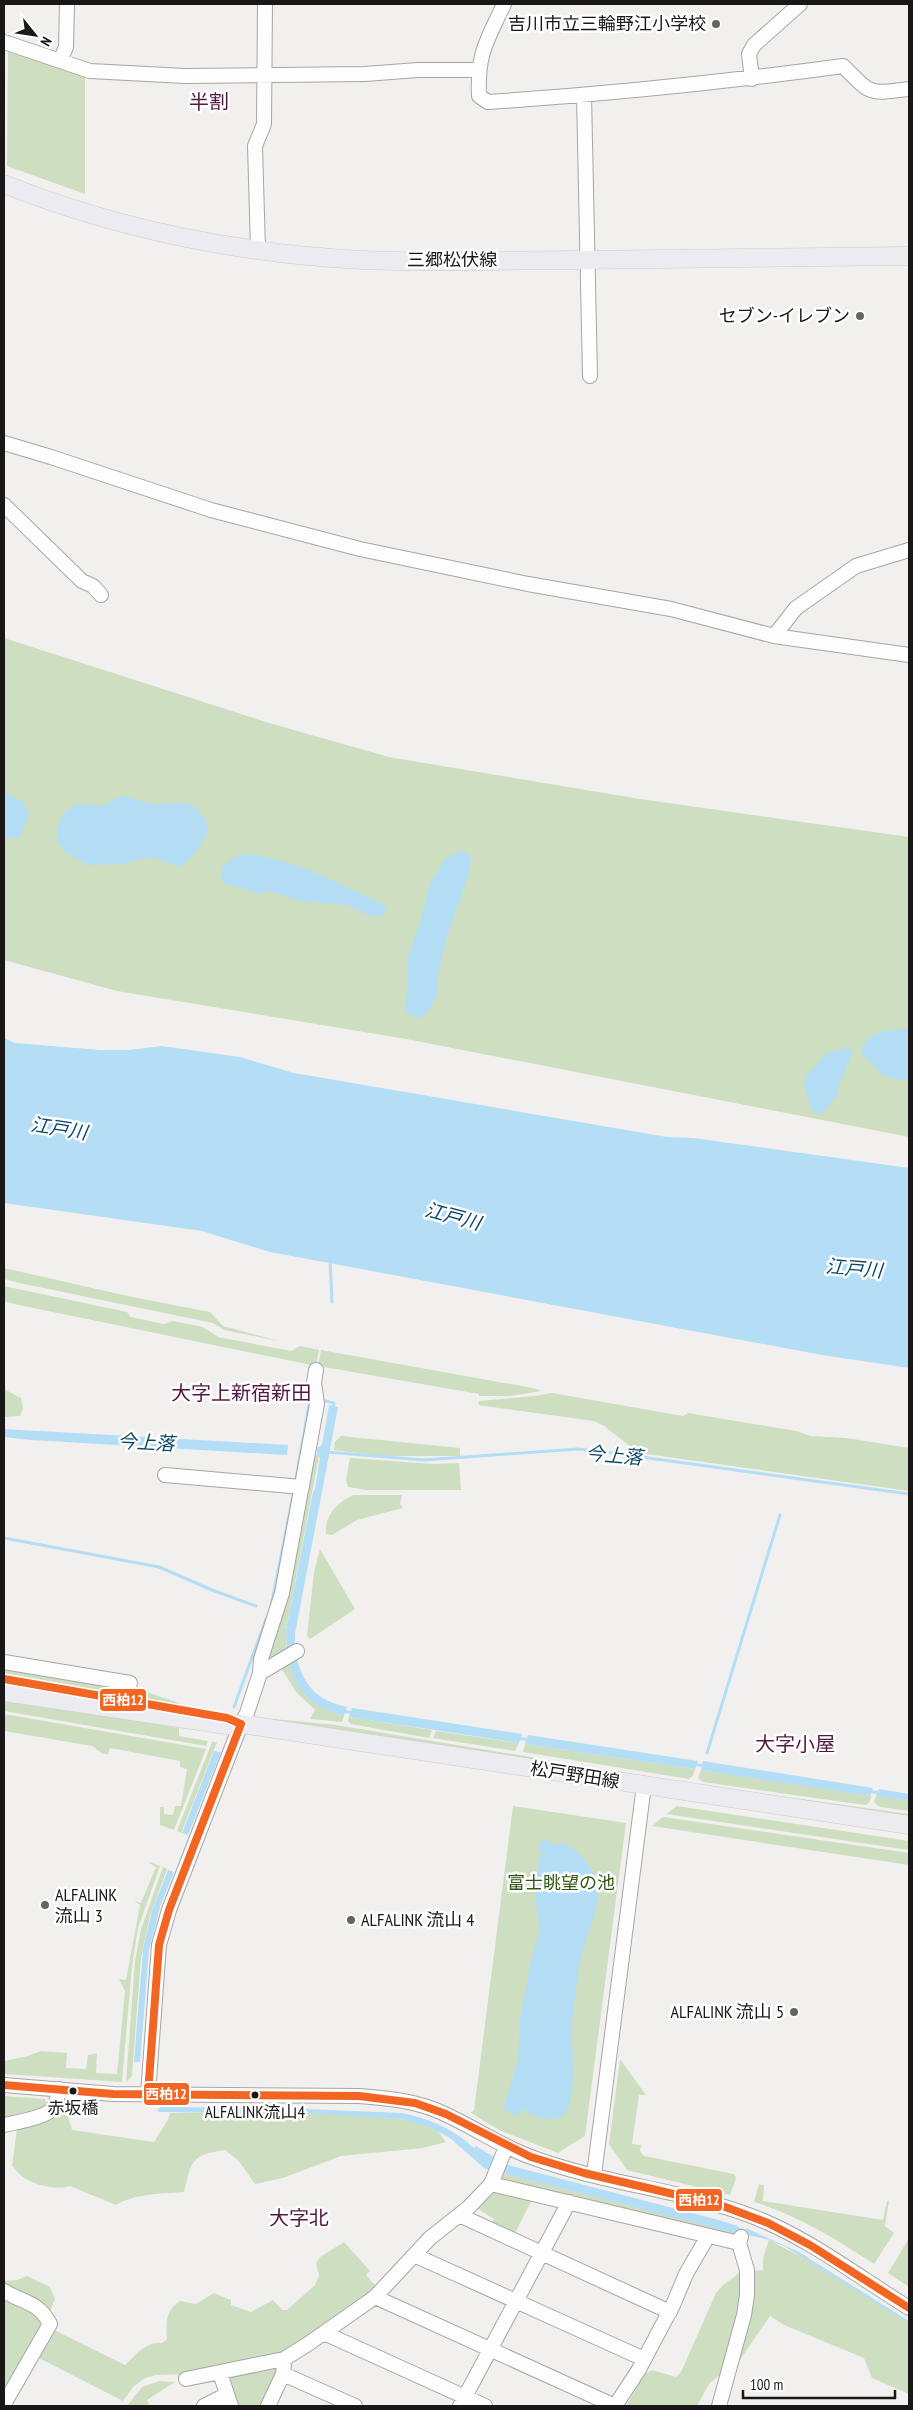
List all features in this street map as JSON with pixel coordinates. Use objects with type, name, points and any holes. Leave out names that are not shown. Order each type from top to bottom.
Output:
[{"type":"main road","name":"三郷松伏線","points":[[4,184],[92,214],[186,237],[258,249],[362,260],[589,260],[909,256]]},
{"type":"main road","name":"松戸野田線","points":[[4,1679],[228,1718],[241,1724]]},
{"type":"main road","name":"松戸野田線","points":[[4,1692],[226,1725],[241,1724],[909,1825]]},
{"type":"street","points":[[60,61],[66,47],[67,4]]},
{"type":"street","points":[[258,249],[255,146],[264,124],[265,4]]},
{"type":"street","points":[[504,4],[482,52],[478,70],[479,96],[488,102],[752,79],[842,66],[865,88],[875,93],[909,89]]},
{"type":"street","points":[[752,79],[749,54],[754,45],[800,4]]},
{"type":"street","points":[[4,42],[90,71],[185,76],[365,74],[418,70],[478,70]]},
{"type":"street","points":[[584,95],[590,376]]},
{"type":"street","points":[[4,443],[52,457],[202,508],[344,545],[492,577],[671,608],[774,636],[909,655]]},
{"type":"street","points":[[4,505],[82,581],[93,586],[101,595]]},
{"type":"street","points":[[774,636],[796,608],[856,566],[909,550]]},
{"type":"street","points":[[148,2094],[157,1964],[164,1928],[241,1724],[247,1713],[260,1673],[261,1659],[282,1593],[297,1486],[318,1400],[314,1383],[316,1370]]},
{"type":"street","points":[[165,1476],[297,1486]]},
{"type":"street","points":[[260,1673],[292,1655]]},
{"type":"street","points":[[4,1662],[130,1682]]},
{"type":"street","points":[[594,2175],[644,1786]]},
{"type":"street","points":[[4,2085],[148,2094],[389,2098],[433,2109],[506,2147],[552,2165],[716,2204],[764,2221],[815,2249],[909,2308]]},
{"type":"street","points":[[4,2125],[36,2118],[49,2112],[53,2108],[59,2089]]},
{"type":"street","points":[[186,2379],[284,2359],[375,2297],[430,2238],[459,2215],[496,2173],[506,2147]]},
{"type":"street","points":[[496,2173],[569,2202],[708,2236],[740,2240],[747,2270],[747,2295],[744,2315],[719,2406]]},
{"type":"street","points":[[462,2402],[569,2202]]},
{"type":"street","points":[[459,2215],[670,2312]]},
{"type":"street","points":[[375,2297],[615,2406],[644,2360],[670,2312],[686,2274],[708,2236]]},
{"type":"street","points":[[414,2255],[644,2360]]},
{"type":"street","points":[[4,2291],[30,2302],[40,2310],[50,2324],[4,2404]]},
{"type":"street","points":[[324,2333],[462,2402],[485,2406]]},
{"type":"street","points":[[268,2406],[283,2374],[284,2359]]},
{"type":"street","points":[[204,2406],[229,2400],[220,2373]]},
{"type":"street","points":[[283,2374],[355,2406]]},
{"type":"green space","points":[[8,52],[85,76],[85,194],[7,166]]},
{"type":"green space","points":[[4,638],[269,723],[389,757],[640,799],[909,837],[909,1137],[406,1039],[117,991],[4,960]]},
{"type":"green space","points":[[4,1268],[132,1297],[210,1312],[223,1326],[279,1341],[224,1330],[213,1323],[4,1279]]},
{"type":"green space","points":[[4,1286],[127,1312],[131,1317],[164,1324],[173,1321],[203,1327],[218,1337],[291,1351],[300,1346],[319,1350],[316,1366],[14,1304],[4,1301]]},
{"type":"green space","points":[[321,1350],[542,1391],[510,1396],[479,1396],[479,1394],[318,1366]]},
{"type":"green space","points":[[4,1389],[21,1398],[23,1408],[20,1416],[4,1417]]},
{"type":"green space","points":[[552,1393],[683,1416],[688,1413],[796,1431],[811,1436],[847,1438],[909,1448],[909,1491],[639,1453],[604,1426],[594,1421],[478,1405],[479,1401]]},
{"type":"green space","points":[[341,1436],[460,1448],[460,1456],[383,1456],[334,1450],[335,1442]]},
{"type":"green space","points":[[314,1456],[319,1456],[286,1630],[287,1655],[274,1661],[269,1652]]},
{"type":"green space","points":[[350,1458],[433,1464],[459,1463],[461,1490],[367,1490],[348,1487],[346,1480]]},
{"type":"green space","points":[[354,1495],[402,1495],[400,1504],[403,1508],[357,1520],[332,1535],[326,1534],[327,1521],[333,1510],[343,1501]]},
{"type":"green space","points":[[320,1549],[355,1609],[310,1639],[307,1636],[314,1572]]},
{"type":"green space","points":[[288,1660],[291,1671],[301,1689],[315,1703],[344,1716],[342,1722],[310,1719],[315,1710],[297,1693],[279,1665]]},
{"type":"green space","points":[[4,1665],[132,1687],[179,1703],[179,1705],[4,1673]]},
{"type":"green space","points":[[4,1700],[179,1728],[179,1736],[208,1741],[206,1746],[4,1711]]},
{"type":"green space","points":[[4,1714],[206,1749],[174,1830],[160,1825],[160,1807],[164,1807],[164,1814],[173,1815],[175,1806],[181,1806],[187,1769],[180,1767],[180,1761],[110,1748],[108,1754],[103,1754],[92,1746],[4,1731]]},
{"type":"green space","points":[[349,1717],[432,1730],[429,1738],[351,1724],[348,1721]]},
{"type":"green space","points":[[269,1720],[336,1725],[688,1783]]},
{"type":"green space","points":[[436,1731],[519,1743],[515,1751],[433,1738]]},
{"type":"green space","points":[[212,1742],[217,1742],[181,1833],[177,1831]]},
{"type":"green space","points":[[525,1744],[695,1769],[693,1776],[689,1779],[523,1752]]},
{"type":"green space","points":[[701,1770],[872,1796],[869,1803],[865,1805],[703,1782],[698,1778]]},
{"type":"green space","points":[[700,1785],[909,1814],[909,1818]]},
{"type":"green space","points":[[876,1796],[909,1801],[909,1811],[880,1807],[874,1802]]},
{"type":"green space","name":"富士眺望の池","points":[[513,1806],[626,1823],[585,2136],[558,2153],[499,2130],[471,2113],[474,2110]]},
{"type":"green space","points":[[677,1806],[909,1841],[909,1850],[666,1814]]},
{"type":"green space","points":[[663,1817],[909,1853],[909,1865],[652,1826]]},
{"type":"green space","points":[[150,1862],[160,1866],[138,1928],[132,1966],[122,2082],[4,2074],[4,2061],[41,2051],[67,2053],[66,2068],[86,2069],[88,2055],[97,2053],[96,2073],[117,2074],[125,1991],[119,1979],[126,1980],[140,1905],[134,1901],[141,1903],[156,1867]]},
{"type":"green space","points":[[163,1867],[167,1869],[150,1916],[141,1957],[132,2076],[126,2082],[135,1961],[141,1929]]},
{"type":"green space","points":[[620,2059],[646,2095],[639,2095],[632,2144],[641,2145],[640,2151],[644,2156],[734,2174],[736,2178],[730,2195],[627,2170],[609,2144]]},
{"type":"green space","points":[[4,2096],[45,2099],[47,2106],[38,2111],[4,2119]]},
{"type":"green space","points":[[64,2102],[72,2130],[154,2142],[168,2120],[170,2113],[267,2112],[390,2118],[419,2123],[437,2130],[446,2142],[423,2148],[341,2156],[283,2178],[255,2184],[238,2160],[225,2150],[214,2152],[205,2154],[194,2161],[184,2192],[140,2196],[116,2205],[70,2186],[59,2188],[33,2182],[22,2176],[12,2166],[17,2128],[61,2108]]},
{"type":"green space","points":[[502,2173],[737,2233],[737,2236],[502,2182],[500,2179]]},
{"type":"green space","points":[[759,2184],[764,2185],[763,2201],[883,2220],[887,2201],[889,2201],[885,2226],[894,2233],[874,2264],[801,2221],[754,2202]]},
{"type":"green space","points":[[492,2191],[533,2198],[513,2237],[489,2226],[494,2219],[475,2207]]},
{"type":"green space","points":[[909,2238],[909,2287],[888,2273]]},
{"type":"green space","points":[[769,2240],[817,2265],[909,2324],[909,2394],[872,2378],[864,2358],[784,2325],[770,2316],[731,2373],[750,2271],[763,2270],[763,2258]]},
{"type":"green space","points":[[344,2242],[370,2271],[366,2275],[377,2287],[290,2351],[195,2374],[156,2375],[145,2378],[134,2386],[123,2401],[37,2357],[54,2330],[125,2365],[147,2346],[162,2343],[167,2339],[166,2328],[169,2313],[175,2305],[180,2301],[196,2304],[214,2293],[231,2300],[231,2305],[251,2312],[273,2300],[282,2310],[287,2310],[315,2285],[319,2276],[316,2263],[320,2257]]},
{"type":"green space","points":[[742,2271],[743,2300],[728,2368],[709,2384],[697,2406],[626,2406],[645,2374],[652,2370],[676,2377],[681,2372],[716,2293],[723,2285]]},
{"type":"green space","points":[[27,2276],[50,2287],[55,2299],[49,2314],[4,2287],[4,2281],[17,2280]]},
{"type":"green space","points":[[4,2296],[20,2302],[43,2322],[4,2396]]},
{"type":"green space","points":[[276,2365],[280,2371],[263,2406],[236,2406],[227,2376]]},
{"type":"green space","points":[[159,2381],[175,2382],[147,2400],[149,2404],[147,2406],[127,2406],[142,2387]]},
{"type":"water","points":[[4,791],[23,802],[29,814],[19,838],[4,837]]},
{"type":"water","points":[[121,796],[151,804],[181,803],[193,806],[198,810],[209,827],[198,850],[180,867],[151,857],[122,864],[88,865],[65,852],[57,841],[57,826],[66,811],[77,804],[102,806]]},
{"type":"water","points":[[459,851],[466,852],[471,858],[470,871],[447,936],[437,981],[437,996],[422,1019],[405,1012],[405,1000],[408,990],[408,957],[431,881],[445,859]]},
{"type":"water","points":[[243,854],[297,866],[382,904],[387,910],[380,916],[370,916],[347,905],[300,901],[271,891],[257,894],[223,883],[221,873],[225,864]]},
{"type":"water","points":[[909,1029],[909,1081],[889,1078],[876,1069],[862,1053],[862,1048],[876,1034]]},
{"type":"water","name":"江戸川","points":[[4,1038],[15,1043],[100,1050],[130,1050],[162,1046],[240,1057],[294,1073],[667,1137],[693,1138],[909,1168],[909,1368],[822,1355],[270,1252],[202,1231],[4,1203]]},
{"type":"water","points":[[849,1047],[852,1054],[838,1088],[838,1094],[822,1114],[812,1111],[804,1085],[805,1077],[827,1053]]},
{"type":"water","points":[[329,1405],[338,1407],[295,1634],[295,1650],[287,1655],[286,1630],[315,1489],[320,1458],[317,1455],[317,1448],[322,1445]]},
{"type":"water","points":[[4,1429],[288,1445],[287,1455],[31,1440],[4,1437]]},
{"type":"water","points":[[296,1655],[303,1675],[312,1690],[327,1700],[347,1707],[344,1716],[314,1703],[301,1690],[291,1672],[288,1660]]},
{"type":"water","points":[[352,1708],[522,1734],[519,1743],[349,1717]]},
{"type":"water","points":[[528,1735],[698,1761],[695,1769],[525,1744]]},
{"type":"water","points":[[214,1751],[221,1752],[188,1835],[182,1833]]},
{"type":"water","points":[[703,1761],[873,1788],[870,1796],[701,1770]]},
{"type":"water","points":[[879,1789],[909,1794],[909,1801],[876,1796]]},
{"type":"water","points":[[546,1838],[552,1845],[563,1843],[580,1855],[590,1867],[598,1886],[596,1908],[578,1971],[572,2020],[572,2091],[565,2114],[554,2119],[537,2117],[521,2109],[517,2116],[503,2109],[518,2061],[520,2019],[531,1961],[540,1930],[535,1899],[536,1879],[541,1853],[539,1844]]},
{"type":"water","points":[[168,1870],[174,1872],[161,1904],[149,1950],[140,2062],[134,2062],[143,1949],[152,1911]]},
{"type":"water","points":[[161,2107],[284,2108],[402,2113],[431,2121],[449,2130],[474,2148],[476,2146],[494,2157],[495,2161],[492,2171],[484,2168],[450,2138],[430,2127],[402,2119],[327,2114],[159,2112],[157,2110]]},
{"type":"water","points":[[504,2164],[738,2226],[736,2233],[727,2231],[502,2173]]},
{"type":"water","points":[[746,2228],[799,2252],[909,2321],[909,2324],[784,2246],[744,2234]]},
{"type":"waterway","points":[[330,1258],[332,1302]]},
{"type":"waterway","points":[[295,1484],[310,1399]]},
{"type":"waterway","points":[[321,1400],[334,1403],[333,1408]]},
{"type":"waterway","name":"今上落","points":[[326,1452],[424,1460],[578,1449],[909,1494]]},
{"type":"waterway","points":[[271,1606],[294,1490]]},
{"type":"waterway","points":[[707,1753],[780,1515]]},
{"type":"waterway","points":[[4,1538],[159,1567],[212,1590],[256,1606]]},
{"type":"waterway","points":[[234,1707],[266,1619]]},
{"type":"waterway","points":[[341,1711],[355,1713]]},
{"type":"waterway","points":[[517,1738],[530,1740]]},
{"type":"waterway","points":[[692,1764],[706,1766]]},
{"type":"waterway","points":[[868,1791],[881,1793]]},
{"type":"waterway","points":[[735,2228],[748,2232]]},
{"type":"transit line","name":"西柏12","points":[[4,1679],[227,1718],[241,1724]]},
{"type":"transit line","name":"西柏12","points":[[148,2094],[159,1945],[169,1910],[241,1724]]},
{"type":"transit line","name":"西柏12","points":[[4,2085],[113,2094],[359,2096],[415,2103],[446,2114],[531,2157],[584,2173],[720,2205],[768,2223],[810,2245],[909,2308]]},
{"type":"place","name":"吉川市立三輪野江小学校","points":[[716,24]]},
{"type":"place","name":"セブン-イレブン","points":[[860,316]]},
{"type":"place","name":"ALFALINK 流山 3","points":[[45,1905]]},
{"type":"place","name":"ALFALINK 流山 4","points":[[351,1920]]},
{"type":"place","name":"ALFALINK 流山 5","points":[[794,2012]]},
{"type":"place","name":"赤坂橋","points":[[73,2091]]},
{"type":"place","name":"ALFALINK流山4","points":[[255,2095]]},
{"type":"district","name":"半割","points":[[209,102]]},
{"type":"district","name":"大字上新宿新田","points":[[241,1393]]},
{"type":"district","name":"大字小屋","points":[[795,1744]]},
{"type":"district","name":"大字北","points":[[299,2218]]}]
